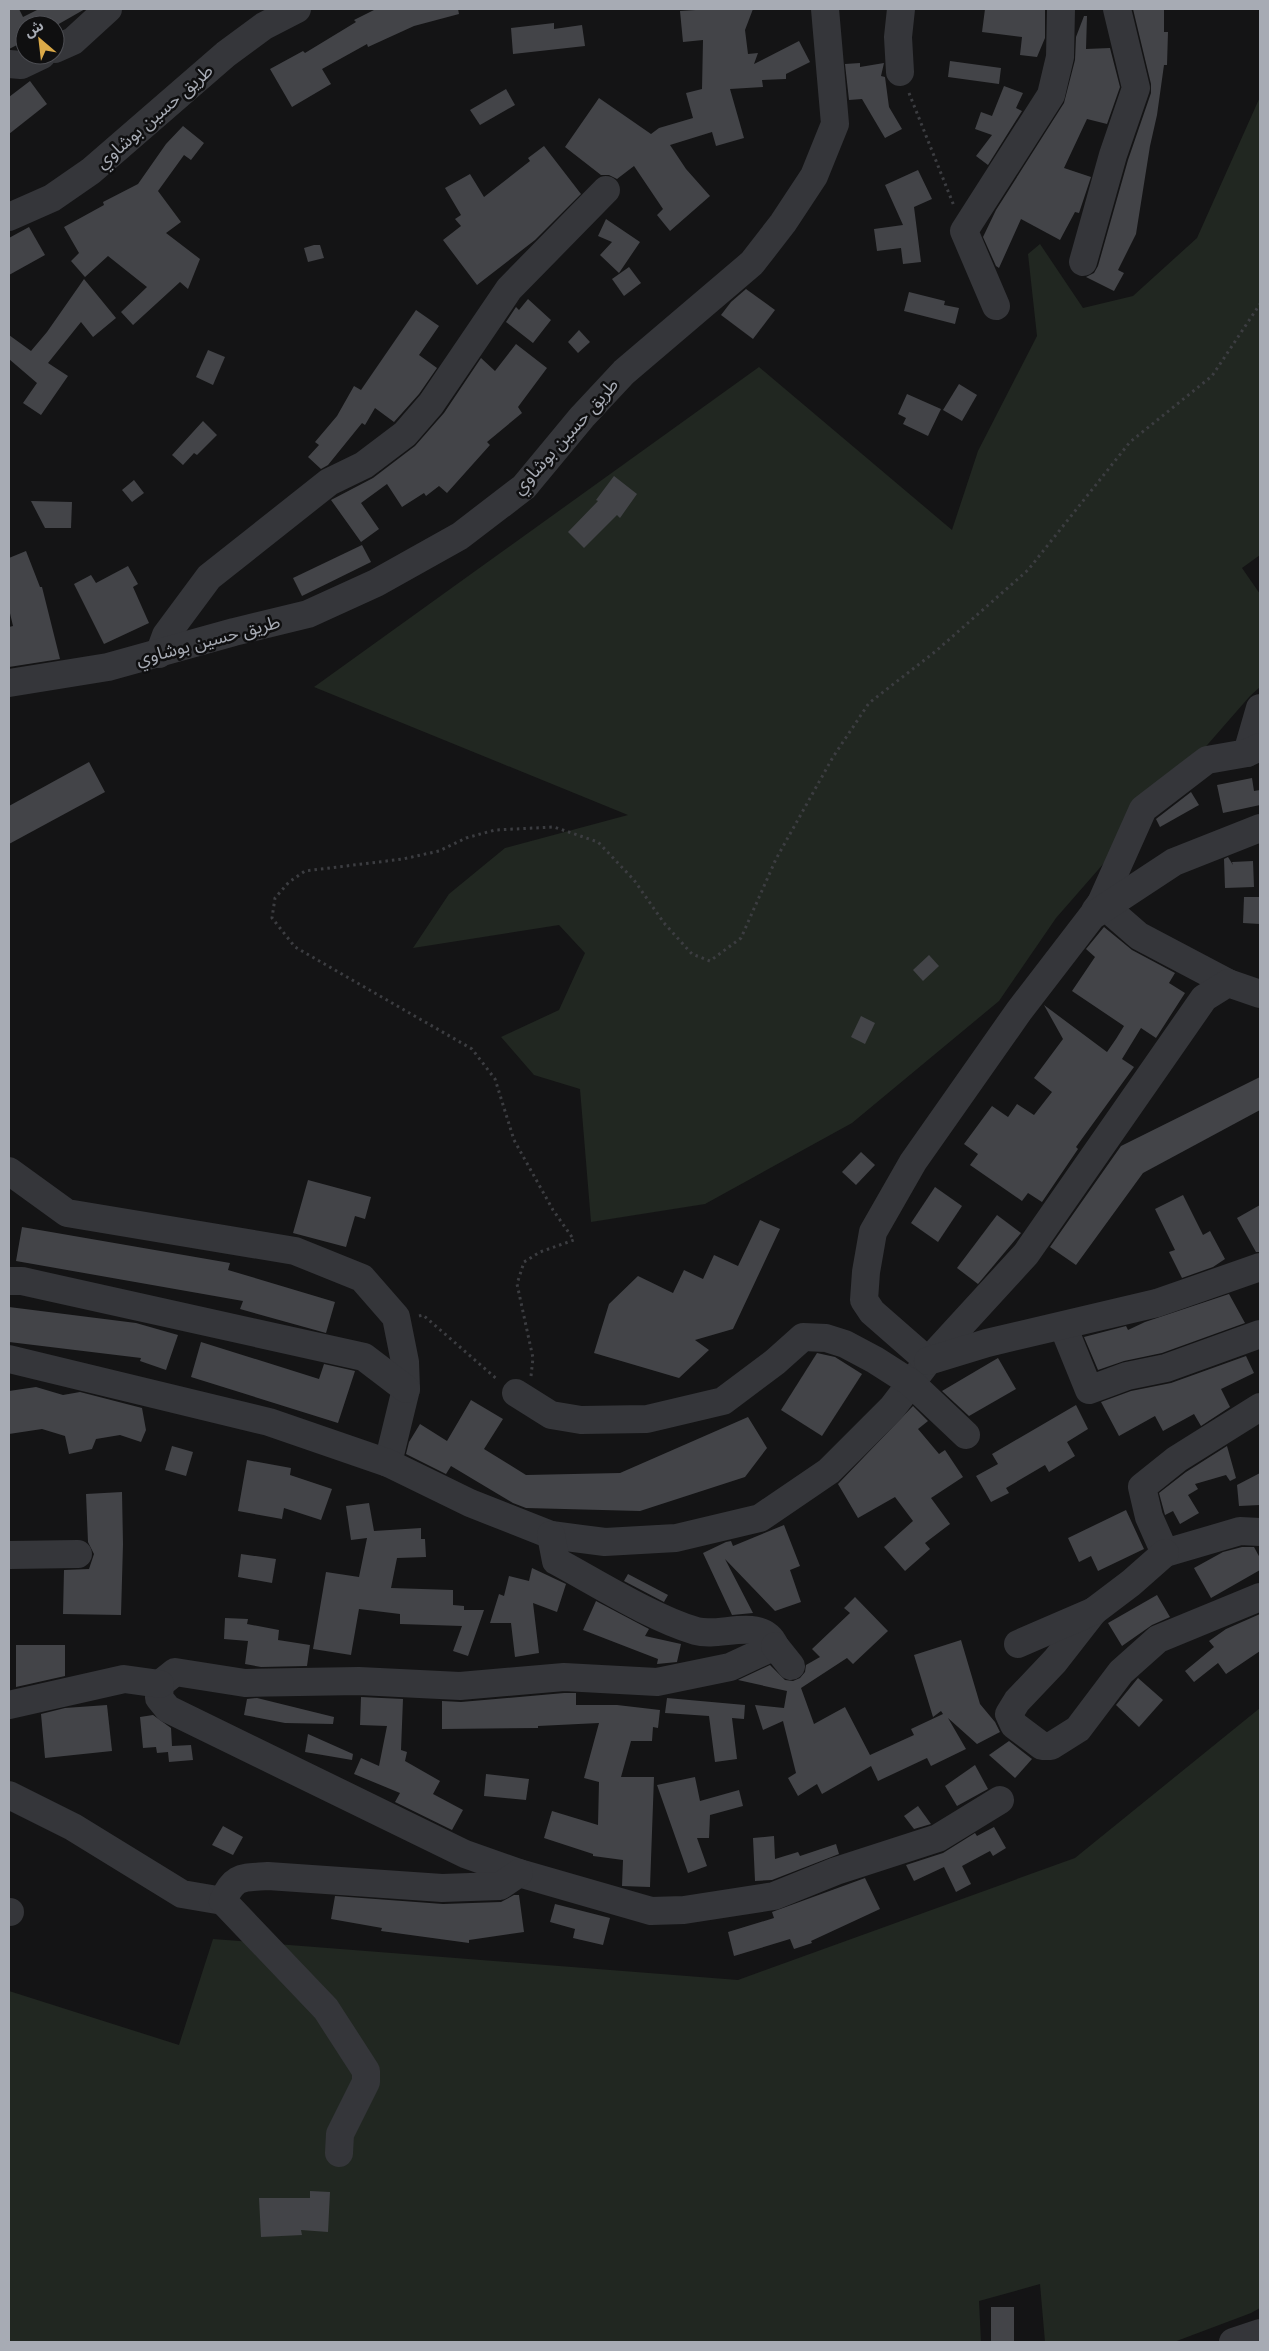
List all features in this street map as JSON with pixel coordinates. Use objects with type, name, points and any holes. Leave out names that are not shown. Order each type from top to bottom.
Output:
[{"type":"street","points":[[65,44],[72,41],[108,9]]},
{"type":"street","name":"طريق حسين بوشاوي","points":[[9,217],[52,198],[91,171],[226,54],[264,26],[297,9]]},
{"type":"street","name":"طريق حسين بوشاوي","points":[[9,683],[108,667],[234,632],[308,614],[376,583],[460,536],[524,487],[582,418],[624,372],[752,263],[783,223],[814,176],[835,124],[825,9]]},
{"type":"street","points":[[900,72],[898,37],[901,9]]},
{"type":"street","points":[[996,306],[964,232],[1050,95],[1060,57],[1061,9]]},
{"type":"street","points":[[1083,262],[1113,155],[1136,88],[1117,9]]},
{"type":"street","points":[[159,654],[166,635],[209,577],[329,482],[364,465],[405,434],[431,404],[509,289],[606,190]]},
{"type":"street","points":[[928,1361],[872,1312],[864,1300],[866,1272],[873,1232],[914,1162],[1019,1011],[1100,908],[1143,810],[1207,760],[1254,750],[1260,708]]},
{"type":"street","points":[[1100,908],[1174,862],[1260,828]]},
{"type":"street","points":[[1100,908],[1139,936],[1228,983],[1260,994]]},
{"type":"street","points":[[553,1548],[605,1542],[676,1538],[760,1518],[828,1471],[892,1408],[928,1361],[1026,1254],[1204,998],[1228,983]]},
{"type":"street","points":[[9,1171],[67,1213],[295,1251],[362,1278],[396,1317],[405,1362],[406,1389],[388,1463]]},
{"type":"street","points":[[928,1361],[988,1343],[1157,1303],[1259,1268]]},
{"type":"street","points":[[9,1280],[22,1281],[364,1357],[406,1389]]},
{"type":"street","points":[[1064,1326],[1089,1390],[1127,1376],[1166,1368],[1260,1334]]},
{"type":"street","points":[[516,1393],[551,1415],[581,1420],[647,1419],[723,1401],[803,1338],[826,1338],[845,1344],[911,1383],[966,1435]]},
{"type":"street","points":[[9,1359],[269,1422],[388,1463],[512,1521],[652,1612],[696,1631],[717,1634],[755,1629],[771,1637],[783,1656],[657,1682],[564,1677],[460,1686],[358,1681],[245,1682],[174,1672],[160,1684],[124,1679],[9,1705]]},
{"type":"street","points":[[1165,1553],[1148,1516],[1142,1487],[1177,1459],[1260,1407]]},
{"type":"street","points":[[1018,1644],[1094,1611],[1131,1583],[1165,1553],[1240,1530],[1260,1532]]},
{"type":"street","points":[[9,1555],[78,1554]]},
{"type":"street","points":[[1094,1611],[1055,1661],[1017,1701],[1009,1714],[1014,1725],[1042,1746],[1051,1746],[1078,1729],[1121,1672],[1158,1639],[1260,1597]]},
{"type":"street","points":[[160,1684],[160,1698],[168,1709],[465,1854],[519,1873],[651,1911],[684,1910],[774,1896],[836,1871],[938,1838],[1000,1800]]},
{"type":"street","points":[[9,1795],[73,1826],[182,1894],[223,1901],[326,2010],[366,2070],[366,2082],[340,2134],[339,2153]]},
{"type":"street","points":[[223,1901],[230,1885],[242,1878],[268,1876],[442,1888],[500,1886],[519,1873]]},
{"type":"street","points":[[1233,2342],[1260,2333]]},
{"type":"path","points":[[900,72],[964,232]]},
{"type":"path","points":[[396,1317],[423,1315],[477,1364],[516,1393],[529,1384],[533,1358],[517,1284],[524,1262],[540,1252],[574,1240],[553,1210],[514,1140],[496,1079],[472,1049],[295,947],[272,918],[276,898],[289,882],[305,871],[403,859],[440,850],[466,838],[496,830],[554,827],[598,842],[634,880],[664,923],[692,954],[710,961],[741,938],[781,850],[833,757],[869,703],[936,651],[1028,570],[1130,442],[1212,376],[1260,304]]},
{"type":"shaded area","points":[[1260,97],[1260,555],[1242,568],[1260,594],[1260,687],[1250,696],[1056,918],[999,1001],[852,1123],[705,1204],[591,1222],[580,1089],[534,1075],[501,1037],[559,1010],[585,953],[559,925],[413,948],[449,894],[505,848],[628,815],[314,687],[759,367],[952,530],[978,451],[1037,336],[1028,254],[1040,244],[1083,308],[1133,296],[1197,238]]},
{"type":"shaded area","points":[[1260,1708],[1260,2308],[1251,2313],[1174,2342],[1045,2342],[1040,2284],[979,2301],[981,2342],[9,2342],[9,1991],[179,2045],[213,1939],[738,1980],[1075,1858]]},
{"type":"building","points":[[9,9],[19,9],[22,15],[15,15],[15,46],[9,49]]},
{"type":"building","points":[[39,9],[85,9],[65,20],[65,15],[27,15]]},
{"type":"building","points":[[376,9],[458,9],[459,14],[414,26],[368,47],[367,44],[322,69],[331,84],[292,107],[270,69],[303,51],[305,53],[356,22],[354,20]]},
{"type":"building","points":[[753,9],[745,30],[748,54],[758,53],[754,64],[799,41],[810,62],[786,74],[786,79],[762,80],[763,87],[730,89],[744,138],[716,146],[712,132],[670,145],[686,169],[710,196],[670,231],[657,215],[663,209],[634,166],[617,179],[609,175],[601,175],[565,147],[599,98],[651,134],[659,128],[693,118],[686,93],[702,89],[703,40],[683,42],[680,11]]},
{"type":"building","points":[[985,9],[1045,9],[1045,38],[1037,57],[1020,55],[1022,37],[982,32]]},
{"type":"building","points":[[1133,9],[1164,9],[1164,32],[1168,32],[1167,65],[1164,65],[1136,234],[1118,270],[1124,273],[1114,291],[1086,277],[1094,273],[1098,266],[1128,160],[1151,93],[1151,84]]},
{"type":"building","points":[[1084,16],[1087,16],[1086,49],[1110,48],[1120,87],[1107,124],[1087,119],[1064,168],[1091,177],[1079,213],[1075,212],[1060,240],[1021,219],[999,268],[996,266],[983,237],[996,210],[1064,103],[1075,60],[1076,37]]},
{"type":"building","points":[[554,23],[554,29],[582,25],[585,46],[513,54],[511,28]]},
{"type":"building","points":[[950,61],[1001,68],[999,84],[948,77]]},
{"type":"building","points":[[860,63],[860,67],[884,63],[881,76],[885,77],[889,107],[902,129],[885,138],[862,99],[849,100],[845,64]]},
{"type":"building","points":[[30,81],[47,104],[9,134],[9,97]]},
{"type":"building","points":[[1004,86],[1023,93],[1016,108],[1022,111],[988,165],[976,156],[992,135],[975,129],[981,112],[992,116]]},
{"type":"building","points":[[506,89],[515,105],[480,125],[470,110]]},
{"type":"building","points":[[183,126],[204,143],[191,160],[184,155],[158,191],[181,222],[166,233],[200,259],[188,289],[180,282],[133,325],[121,312],[147,287],[108,256],[85,277],[71,261],[79,253],[64,227],[104,205],[103,202],[138,184],[166,144]]},
{"type":"building","points":[[544,146],[581,194],[535,240],[477,285],[443,240],[461,226],[455,219],[461,215],[445,188],[470,174],[484,197],[530,161],[528,158]]},
{"type":"building","points":[[918,170],[932,199],[914,207],[921,262],[903,264],[901,248],[877,251],[874,229],[903,225],[885,185]]},
{"type":"building","points":[[606,219],[640,242],[619,273],[600,255],[612,242],[598,236]]},
{"type":"building","points":[[29,227],[45,255],[9,275],[9,238]]},
{"type":"building","points":[[320,245],[324,258],[308,262],[304,248]]},
{"type":"building","points":[[629,267],[641,283],[624,296],[612,279]]},
{"type":"building","points":[[84,279],[116,318],[93,337],[81,322],[48,363],[68,376],[41,415],[23,403],[37,383],[9,359],[9,335],[31,351],[47,332]]},
{"type":"building","points":[[746,289],[775,310],[753,339],[721,315],[731,302]]},
{"type":"building","points":[[909,292],[945,301],[944,305],[959,308],[955,324],[904,311]]},
{"type":"building","points":[[528,299],[551,320],[533,343],[506,322],[516,307],[519,310]]},
{"type":"building","points":[[416,310],[439,326],[419,355],[437,368],[419,394],[394,422],[375,408],[365,425],[362,423],[328,465],[321,469],[308,457],[319,445],[315,442],[337,416],[354,386],[361,390]]},
{"type":"building","points":[[579,330],[590,342],[578,353],[568,342]]},
{"type":"building","points":[[516,344],[547,368],[518,407],[522,413],[487,442],[490,445],[447,493],[439,486],[426,496],[424,493],[402,507],[387,484],[361,503],[379,529],[361,542],[331,500],[373,478],[415,446],[444,413],[481,358],[495,371]]},
{"type":"building","points":[[208,350],[225,357],[213,385],[196,377]]},
{"type":"building","points":[[959,384],[977,395],[962,421],[943,410]]},
{"type":"building","points":[[907,394],[941,409],[928,436],[903,424],[906,418],[898,414]]},
{"type":"building","points":[[203,421],[217,435],[197,455],[194,453],[183,465],[172,455]]},
{"type":"building","points":[[614,476],[637,494],[620,518],[617,515],[584,548],[568,532],[598,501],[596,500]]},
{"type":"building","points":[[134,480],[144,493],[132,502],[122,490]]},
{"type":"building","points":[[31,501],[72,502],[71,528],[45,528]]},
{"type":"building","points":[[362,545],[371,562],[302,596],[293,578]]},
{"type":"building","points":[[26,551],[40,587],[42,587],[60,659],[9,667],[9,627],[13,626],[9,609],[9,558]]},
{"type":"building","points":[[128,566],[138,584],[133,587],[149,623],[104,644],[74,584],[91,575],[96,583]]},
{"type":"building","points":[[89,762],[105,792],[9,844],[9,806]]},
{"type":"building","points":[[1252,778],[1254,791],[1260,790],[1260,805],[1223,813],[1217,785]]},
{"type":"building","points":[[1191,792],[1199,805],[1160,827],[1156,819]]},
{"type":"building","points":[[1228,857],[1233,865],[1232,862],[1253,861],[1254,887],[1225,888],[1224,859]]},
{"type":"building","points":[[1244,897],[1260,897],[1260,924],[1243,923]]},
{"type":"building","points":[[1104,927],[1132,950],[1175,973],[1169,983],[1185,993],[1156,1038],[1141,1028],[1122,1059],[1134,1067],[1076,1147],[1078,1149],[1042,1202],[1028,1193],[1022,1201],[970,1165],[978,1154],[964,1144],[992,1106],[1008,1117],[1017,1104],[1034,1115],[1052,1092],[1034,1078],[1063,1039],[1044,1005],[1107,1052],[1116,1039],[1124,1026],[1072,991],[1095,957],[1086,949]]},
{"type":"building","points":[[929,955],[939,966],[923,981],[913,970]]},
{"type":"building","points":[[861,1016],[875,1023],[865,1044],[851,1037]]},
{"type":"building","points":[[1260,1077],[1260,1110],[1143,1173],[1076,1265],[1050,1247],[1121,1146]]},
{"type":"building","points":[[861,1152],[875,1165],[856,1185],[842,1172]]},
{"type":"building","points":[[308,1180],[371,1197],[365,1219],[355,1216],[346,1247],[293,1233]]},
{"type":"building","points":[[935,1187],[962,1206],[938,1242],[911,1223]]},
{"type":"building","points":[[1183,1195],[1203,1235],[1210,1231],[1225,1259],[1213,1267],[1182,1278],[1169,1252],[1175,1250],[1155,1209]]},
{"type":"building","points":[[1260,1205],[1260,1252],[1256,1252],[1237,1218]]},
{"type":"building","points":[[997,1215],[1021,1233],[978,1284],[957,1268]]},
{"type":"building","points":[[760,1220],[780,1229],[733,1329],[695,1340],[709,1350],[679,1378],[594,1353],[609,1304],[638,1276],[673,1293],[684,1270],[703,1279],[714,1255],[738,1266]]},
{"type":"building","points":[[22,1227],[230,1263],[228,1270],[335,1302],[326,1333],[240,1309],[243,1301],[16,1261]]},
{"type":"building","points":[[1229,1294],[1245,1323],[1162,1353],[1124,1361],[1098,1370],[1084,1337],[1126,1326],[1128,1330],[1145,1322]]},
{"type":"building","points":[[9,1307],[136,1323],[178,1335],[166,1370],[140,1361],[141,1358],[9,1342]]},
{"type":"building","points":[[201,1342],[319,1379],[324,1364],[355,1371],[338,1423],[191,1377]]},
{"type":"building","points":[[817,1353],[835,1357],[862,1374],[822,1436],[781,1410]]},
{"type":"building","points":[[1246,1356],[1254,1373],[1221,1389],[1230,1407],[1201,1426],[1194,1414],[1163,1431],[1155,1416],[1119,1436],[1101,1402],[1131,1391],[1171,1383]]},
{"type":"building","points":[[998,1358],[1016,1389],[969,1416],[942,1391]]},
{"type":"building","points":[[36,1387],[63,1395],[80,1392],[142,1408],[146,1430],[141,1442],[120,1435],[96,1439],[92,1449],[69,1454],[65,1436],[42,1429],[9,1434],[9,1391]]},
{"type":"building","points":[[471,1400],[503,1419],[484,1449],[526,1475],[620,1473],[748,1417],[767,1448],[745,1477],[640,1511],[526,1508],[513,1503],[451,1466],[446,1474],[406,1454],[409,1442],[420,1424],[447,1441]]},
{"type":"building","points":[[1076,1405],[1088,1429],[1067,1442],[1075,1456],[1049,1472],[1045,1465],[1006,1488],[1009,1493],[991,1502],[976,1476],[998,1464],[992,1454]]},
{"type":"building","points":[[913,1406],[928,1421],[918,1429],[939,1454],[945,1450],[963,1477],[931,1498],[950,1524],[925,1543],[930,1549],[905,1571],[884,1547],[913,1521],[895,1497],[858,1518],[838,1484]]},
{"type":"building","points":[[172,1446],[193,1452],[186,1476],[165,1470]]},
{"type":"building","points":[[1227,1446],[1236,1478],[1230,1481],[1226,1475],[1195,1484],[1198,1489],[1188,1495],[1199,1513],[1180,1524],[1173,1511],[1165,1515],[1159,1493],[1186,1472]]},
{"type":"building","points":[[247,1460],[291,1468],[290,1475],[332,1489],[321,1520],[284,1508],[282,1519],[238,1511]]},
{"type":"building","points":[[1260,1473],[1260,1505],[1239,1506],[1237,1485]]},
{"type":"building","points":[[122,1492],[121,1615],[63,1614],[64,1570],[89,1569],[94,1554],[88,1542],[86,1494]]},
{"type":"building","points":[[369,1503],[374,1531],[421,1528],[421,1539],[425,1539],[426,1557],[397,1558],[391,1588],[453,1590],[453,1605],[464,1606],[464,1610],[484,1610],[468,1656],[453,1651],[462,1626],[400,1624],[400,1614],[359,1609],[351,1655],[313,1649],[326,1572],[359,1577],[367,1538],[351,1540],[346,1506]]},
{"type":"building","points":[[1126,1510],[1144,1549],[1098,1571],[1091,1556],[1079,1562],[1068,1538]]},
{"type":"building","points":[[784,1525],[800,1566],[790,1570],[801,1602],[775,1611],[725,1559],[753,1613],[732,1615],[703,1553],[726,1542],[731,1541],[733,1546]]},
{"type":"building","points":[[1242,1547],[1254,1547],[1260,1558],[1260,1570],[1211,1598],[1194,1568],[1223,1552]]},
{"type":"building","points":[[241,1554],[276,1559],[272,1583],[238,1577]]},
{"type":"building","points":[[532,1568],[566,1584],[557,1612],[533,1603],[539,1653],[515,1657],[511,1623],[490,1623],[499,1594],[504,1596],[509,1576],[529,1581]]},
{"type":"building","points":[[628,1574],[668,1595],[664,1602],[624,1581]]},
{"type":"building","points":[[1157,1595],[1170,1617],[1152,1625],[1122,1646],[1108,1623]]},
{"type":"building","points":[[855,1597],[888,1631],[853,1664],[847,1658],[801,1688],[814,1724],[845,1707],[870,1755],[914,1735],[911,1729],[943,1714],[941,1711],[933,1717],[914,1655],[961,1640],[980,1704],[995,1722],[1000,1732],[977,1744],[948,1718],[966,1749],[931,1766],[927,1758],[878,1781],[871,1766],[822,1794],[817,1784],[798,1796],[788,1778],[796,1773],[783,1721],[763,1730],[755,1705],[784,1708],[787,1691],[738,1680],[770,1665],[785,1680],[793,1681],[800,1678],[805,1672],[806,1665],[820,1657],[812,1649],[850,1613],[844,1608]]},
{"type":"building","points":[[596,1601],[649,1629],[645,1636],[681,1644],[677,1662],[657,1664],[658,1659],[583,1630]]},
{"type":"building","points":[[1260,1614],[1260,1651],[1226,1674],[1218,1663],[1194,1682],[1185,1671],[1214,1647],[1209,1641],[1226,1629]]},
{"type":"building","points":[[225,1618],[248,1619],[247,1624],[279,1630],[278,1640],[310,1645],[307,1666],[261,1667],[245,1664],[248,1641],[224,1639]]},
{"type":"building","points":[[16,1645],[65,1645],[65,1676],[16,1687]]},
{"type":"building","points":[[1138,1678],[1163,1700],[1139,1727],[1116,1705]]},
{"type":"building","points":[[576,1693],[576,1705],[617,1705],[660,1710],[658,1728],[653,1727],[652,1741],[631,1741],[621,1777],[654,1777],[650,1887],[622,1886],[623,1860],[593,1856],[593,1854],[544,1838],[552,1811],[598,1825],[599,1782],[584,1778],[599,1723],[538,1726],[538,1728],[442,1729],[442,1701],[461,1702]]},
{"type":"building","points":[[361,1697],[403,1699],[401,1750],[407,1752],[405,1761],[440,1781],[433,1794],[463,1810],[452,1830],[395,1802],[400,1793],[354,1774],[361,1758],[379,1766],[387,1726],[360,1725]]},
{"type":"building","points":[[257,1698],[334,1717],[333,1724],[285,1723],[244,1715],[247,1699]]},
{"type":"building","points":[[667,1698],[745,1705],[744,1719],[732,1718],[737,1759],[715,1762],[709,1716],[665,1713]]},
{"type":"building","points":[[107,1705],[112,1751],[45,1758],[41,1714],[65,1708]]},
{"type":"building","points":[[153,1715],[171,1728],[172,1746],[191,1745],[193,1760],[169,1762],[168,1752],[157,1753],[156,1747],[143,1748],[140,1717]]},
{"type":"building","points":[[308,1734],[353,1754],[352,1760],[305,1752]]},
{"type":"building","points":[[1009,1741],[1032,1759],[1015,1778],[989,1755]]},
{"type":"building","points":[[975,1765],[988,1789],[957,1806],[945,1786]]},
{"type":"building","points":[[486,1774],[529,1779],[526,1800],[484,1796]]},
{"type":"building","points":[[695,1777],[700,1801],[739,1790],[743,1806],[710,1815],[709,1838],[697,1838],[707,1866],[688,1873],[657,1785]]},
{"type":"building","points":[[918,1806],[931,1824],[914,1829],[904,1816]]},
{"type":"building","points":[[223,1826],[243,1837],[233,1855],[212,1845]]},
{"type":"building","points":[[994,1827],[1006,1848],[993,1856],[990,1851],[962,1866],[971,1884],[956,1892],[944,1867],[914,1881],[906,1865],[943,1853],[975,1833],[977,1836]]},
{"type":"building","points":[[774,1836],[775,1859],[798,1852],[800,1856],[836,1844],[839,1854],[772,1880],[755,1881],[753,1838]]},
{"type":"building","points":[[865,1878],[880,1909],[811,1941],[812,1943],[794,1949],[790,1939],[734,1956],[728,1932],[774,1918],[772,1912]]},
{"type":"building","points":[[514,1895],[519,1895],[524,1932],[469,1940],[469,1943],[381,1931],[382,1928],[331,1919],[335,1896],[443,1904],[501,1902]]},
{"type":"building","points":[[555,1904],[610,1918],[603,1945],[573,1938],[575,1929],[550,1922]]},
{"type":"building","points":[[310,2191],[330,2192],[328,2232],[301,2230],[302,2235],[261,2237],[259,2198],[310,2198]]},
{"type":"building","points":[[991,2307],[1014,2307],[1014,2342],[991,2342]]}]
